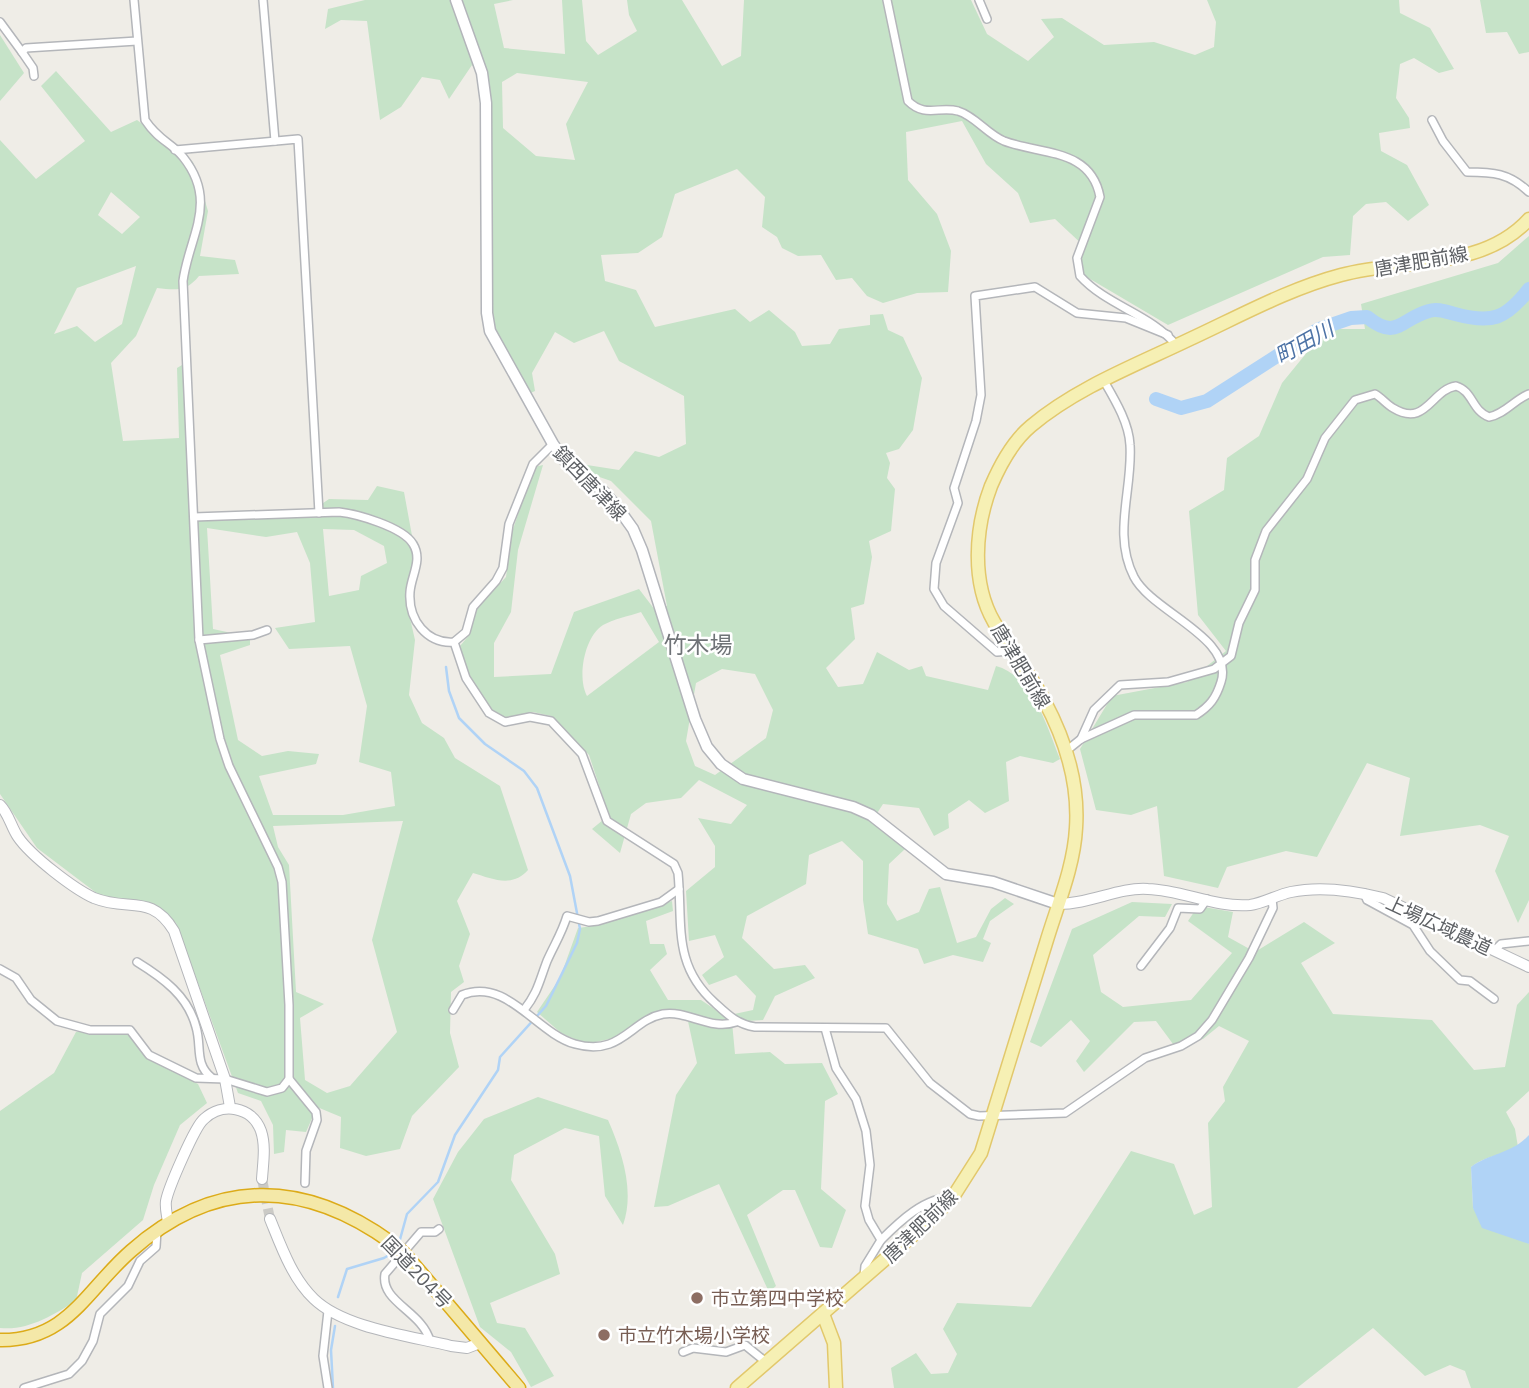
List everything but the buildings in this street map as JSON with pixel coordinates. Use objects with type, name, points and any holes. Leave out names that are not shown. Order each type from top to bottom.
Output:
[{"type":"highway","name":"国道204号","points":[[0,1340],[36,1335],[75,1313],[129,1252],[163,1226],[219,1202],[281,1194],[314,1200],[343,1212],[392,1243],[405,1254],[519,1388]]},
{"type":"main road","name":"鎮西唐津線","points":[[456,0],[482,74],[486,103],[487,313],[490,331],[553,444],[568,465],[603,491],[633,529],[695,719],[707,747],[721,764],[743,779],[853,807],[871,815],[946,874],[993,882],[1058,904]]},
{"type":"main road","name":"唐津肥前線","points":[[737,1388],[863,1280],[953,1197],[981,1153],[1058,904],[1076,830],[1076,788],[1066,751],[1045,701],[992,619],[981,586],[977,550],[983,507],[999,467],[1023,432],[1050,410],[1104,381],[1301,287],[1344,274],[1461,257],[1494,245],[1529,219]]},
{"type":"main road","points":[[823,1314],[834,1343],[836,1388]]},
{"type":"street","points":[[134,0],[145,120],[156,136],[176,150],[190,168],[201,202],[197,237],[183,281],[199,640],[220,739],[229,766],[278,867],[282,882],[289,1005],[289,1079],[316,1112],[317,1120],[306,1151],[305,1184]]},
{"type":"street","points":[[263,0],[275,141]]},
{"type":"street","points":[[887,0],[908,101],[916,109],[932,113],[955,110],[1004,141],[1075,159],[1091,173],[1100,197],[1077,258],[1080,276],[1168,335],[1177,346]]},
{"type":"street","points":[[979,0],[987,19]]},
{"type":"street","points":[[0,22],[33,68],[34,76]]},
{"type":"street","points":[[22,52],[32,46],[137,41]]},
{"type":"street","points":[[1432,120],[1443,141],[1467,173],[1498,172],[1515,179],[1529,192]]},
{"type":"street","points":[[176,150],[298,139],[319,513]]},
{"type":"street","points":[[1012,651],[997,652],[977,637],[938,598],[933,580],[950,519],[958,503],[954,488],[976,421],[981,395],[975,296],[1035,287],[1077,313],[1126,318],[1168,335]]},
{"type":"street","points":[[1066,751],[1081,739],[1135,715],[1196,715],[1217,696],[1223,675],[1223,664],[1206,639],[1155,602],[1136,580],[1128,563],[1124,542],[1124,502],[1130,446],[1123,417],[1104,381]]},
{"type":"street","points":[[1081,739],[1094,710],[1120,685],[1168,682],[1223,664],[1231,656],[1239,623],[1255,590],[1255,560],[1266,531],[1307,480],[1325,438],[1355,400],[1366,394],[1375,394],[1392,408],[1418,412],[1430,407],[1444,389],[1456,386],[1467,391],[1476,408],[1489,417],[1503,412],[1518,398],[1529,394]]},
{"type":"street","points":[[194,517],[358,514],[410,540],[417,554],[410,592],[419,624],[424,635],[433,640],[454,642],[466,632],[474,607],[496,581],[503,568],[509,524],[518,500],[533,464],[553,444]]},
{"type":"street","points":[[199,640],[253,635],[267,630]]},
{"type":"street","points":[[454,642],[466,678],[489,713],[505,722],[541,717],[551,721],[582,754],[607,821],[674,864],[679,889],[685,963],[696,984],[736,1022]]},
{"type":"street","points":[[0,805],[29,851],[92,897],[109,902],[147,906],[164,914],[174,931],[225,1079],[230,1107]]},
{"type":"street","name":"上場広域農道","points":[[1058,904],[1079,904],[1128,890],[1146,888],[1250,905],[1306,891],[1364,893],[1382,898],[1529,967]]},
{"type":"street","points":[[527,1012],[539,991],[548,960],[560,939],[566,916],[598,921],[661,902],[679,889]]},
{"type":"street","points":[[1364,893],[1367,900],[1413,925],[1430,951],[1460,980],[1471,981],[1494,999]]},
{"type":"street","points":[[1141,966],[1170,928],[1178,908],[1184,906],[1200,909],[1207,899]]},
{"type":"street","points":[[453,1010],[462,995],[485,991],[527,1012],[562,1040],[582,1046],[615,1043],[652,1018],[662,1015],[683,1015],[703,1024],[736,1022],[755,1027],[886,1028],[946,1097],[970,1114],[1065,1113],[1145,1058],[1181,1046],[1198,1036],[1212,1020],[1249,958],[1273,908],[1272,899]]},
{"type":"street","points":[[1494,951],[1501,944],[1529,941]]},
{"type":"street","points":[[137,962],[166,980],[177,992],[195,1023],[200,1064],[212,1078]]},
{"type":"street","points":[[0,969],[16,978],[25,994],[57,1021],[90,1030],[130,1031],[149,1055],[196,1078],[225,1079],[267,1092],[282,1087],[289,1079]]},
{"type":"street","points":[[825,1028],[836,1068],[856,1098],[866,1131],[870,1165],[865,1206],[869,1220],[881,1240]]},
{"type":"street","points":[[24,1388],[69,1374],[82,1361],[93,1341],[100,1314],[128,1286],[140,1261],[156,1247],[163,1226],[168,1192],[202,1119],[215,1111],[230,1107],[253,1118],[260,1129],[264,1145],[262,1179]]},
{"type":"street","points":[[863,1280],[865,1266],[881,1240],[918,1209],[940,1197],[953,1197]]},
{"type":"street","points":[[270,1219],[299,1281],[328,1311],[348,1320],[430,1341],[467,1348],[480,1343]]},
{"type":"street","points":[[430,1341],[426,1326],[387,1292],[383,1283],[385,1274],[421,1232],[435,1232],[439,1228]]},
{"type":"street","points":[[328,1311],[323,1356],[328,1388]]},
{"type":"street","points":[[683,1352],[693,1348],[726,1352],[745,1345],[766,1362]]},
{"type":"green space","points":[[365,0],[513,0],[494,4],[504,48],[565,54],[562,0],[582,0],[586,41],[598,55],[637,31],[629,15],[627,0],[682,0],[722,66],[741,56],[744,0],[971,0],[987,34],[1028,61],[1054,37],[1041,19],[1062,18],[1104,45],[1154,42],[1195,55],[1214,47],[1216,22],[1207,0],[1399,0],[1400,13],[1430,28],[1454,69],[1439,73],[1414,58],[1400,64],[1396,98],[1409,118],[1410,128],[1379,133],[1381,151],[1407,165],[1429,205],[1408,221],[1386,202],[1366,204],[1353,216],[1350,255],[1323,257],[1168,325],[1085,276],[1081,261],[1085,247],[1055,219],[1030,223],[1018,193],[986,164],[962,121],[906,132],[908,180],[937,214],[951,251],[948,292],[917,293],[883,303],[867,296],[852,278],[836,280],[821,255],[798,256],[782,248],[777,237],[762,227],[765,197],[737,169],[675,194],[662,237],[638,253],[601,255],[605,281],[636,290],[655,327],[735,309],[750,322],[769,310],[795,332],[802,346],[830,344],[839,329],[870,325],[870,315],[883,314],[888,330],[903,337],[922,378],[913,430],[899,449],[886,453],[890,463],[887,478],[895,489],[891,531],[869,541],[872,557],[864,604],[851,608],[855,639],[826,668],[838,687],[863,684],[877,652],[909,670],[922,666],[926,676],[988,690],[996,666],[1020,680],[1029,691],[1044,718],[1060,759],[1053,763],[1020,756],[1006,762],[1009,801],[985,813],[969,800],[948,814],[949,828],[934,836],[919,808],[883,804],[874,818],[905,849],[889,864],[887,904],[897,921],[919,912],[929,889],[940,887],[957,943],[976,937],[991,909],[1005,898],[1014,904],[990,921],[983,939],[991,943],[983,962],[953,955],[924,964],[918,949],[868,934],[863,900],[863,861],[842,841],[809,855],[806,884],[747,916],[742,938],[774,969],[805,965],[815,978],[775,996],[763,1020],[732,1022],[735,1054],[770,1052],[785,1064],[822,1063],[838,1094],[825,1101],[821,1189],[846,1210],[832,1248],[820,1247],[795,1190],[783,1190],[747,1215],[776,1286],[769,1292],[719,1184],[668,1206],[654,1207],[676,1095],[697,1063],[686,1012],[660,1010],[619,1037],[586,1044],[561,1033],[537,1012],[560,978],[578,928],[600,925],[672,901],[673,911],[646,921],[650,944],[664,944],[667,954],[650,970],[668,1000],[701,1000],[725,1016],[753,1010],[756,996],[736,975],[709,985],[702,975],[724,957],[715,935],[689,941],[686,891],[715,867],[715,846],[698,818],[731,824],[747,805],[699,780],[681,798],[646,803],[631,814],[620,853],[592,829],[609,815],[589,755],[551,716],[533,712],[511,719],[495,714],[468,674],[460,646],[470,634],[476,609],[506,577],[512,532],[534,467],[543,465],[518,550],[511,612],[494,643],[494,677],[551,674],[574,612],[639,589],[655,610],[667,606],[651,521],[611,481],[585,472],[587,465],[619,470],[635,451],[659,457],[686,444],[684,396],[619,361],[604,331],[574,343],[555,332],[532,373],[535,391],[528,394],[496,337],[490,307],[491,94],[472,65],[449,99],[440,80],[422,77],[401,107],[380,120],[367,21],[341,20],[325,29],[328,9]],"holes":[[[517,73],[588,82],[566,124],[575,160],[536,156],[503,128],[502,82]],[[641,612],[659,642],[587,696],[583,679],[587,648],[596,631],[617,619]],[[722,669],[755,674],[773,710],[766,738],[715,775],[695,766],[686,741],[696,683]]]},
{"type":"green space","points":[[1480,0],[1529,0],[1529,52],[1519,54],[1507,32],[1486,33]]},
{"type":"green space","points":[[0,35],[24,73],[0,101]]},
{"type":"green space","points":[[56,71],[111,132],[137,120],[193,162],[208,211],[200,256],[235,260],[239,274],[199,276],[190,285],[180,289],[157,288],[136,336],[111,363],[123,441],[179,438],[177,368],[182,365],[191,396],[192,516],[307,514],[329,499],[368,500],[377,486],[404,492],[417,563],[407,605],[415,640],[409,695],[422,723],[444,738],[455,758],[500,786],[528,870],[522,876],[509,880],[473,873],[457,901],[470,934],[459,966],[464,982],[451,992],[450,1033],[459,1067],[412,1116],[400,1149],[366,1156],[340,1148],[341,1117],[317,1107],[306,1132],[286,1130],[284,1152],[274,1154],[273,1125],[261,1101],[238,1093],[176,923],[154,904],[103,898],[37,848],[0,794],[0,140],[36,179],[85,141],[41,86]],"holes":[[[111,192],[140,217],[122,234],[98,215]],[[136,266],[122,324],[95,342],[77,326],[54,334],[77,288]],[[207,528],[266,537],[297,532],[310,563],[315,622],[275,628],[289,649],[350,646],[367,706],[359,762],[391,772],[395,806],[343,815],[273,815],[259,776],[316,764],[319,754],[288,751],[262,756],[238,740],[220,655],[250,645],[250,637],[213,629]],[[323,529],[354,530],[384,546],[387,563],[361,576],[359,590],[329,596]],[[403,821],[372,940],[397,1032],[350,1086],[327,1093],[305,1080],[300,1018],[324,1004],[296,992],[289,865],[278,847],[273,826]]]},
{"type":"green space","points":[[1529,236],[1529,900],[1518,923],[1495,871],[1509,836],[1480,825],[1400,836],[1410,778],[1367,763],[1317,857],[1286,851],[1227,867],[1218,888],[1164,876],[1157,806],[1131,815],[1096,810],[1080,749],[1112,696],[1187,682],[1226,651],[1198,615],[1189,511],[1224,490],[1227,458],[1259,436],[1282,383],[1326,329],[1365,329],[1361,304],[1498,263]]},
{"type":"green space","points":[[1132,902],[1172,904],[1165,917],[1139,916],[1093,955],[1101,992],[1123,1007],[1191,1000],[1232,953],[1188,921],[1198,906],[1233,912],[1228,937],[1255,952],[1304,922],[1335,943],[1301,963],[1333,1014],[1432,1020],[1474,1070],[1505,1067],[1517,1005],[1529,992],[1529,1091],[1506,1112],[1515,1129],[1518,1147],[1482,1160],[1471,1167],[1473,1208],[1529,1244],[1529,1388],[1471,1388],[1465,1371],[1450,1365],[1425,1376],[1373,1328],[1297,1388],[894,1388],[891,1368],[916,1353],[931,1374],[948,1373],[957,1354],[943,1329],[957,1303],[1031,1307],[1131,1151],[1174,1164],[1194,1215],[1212,1207],[1208,1123],[1225,1101],[1223,1087],[1249,1041],[1219,1026],[1203,1039],[1173,1044],[1156,1021],[1134,1022],[1084,1072],[1076,1061],[1090,1041],[1071,1020],[1041,1047],[1030,1042],[1072,929]]},
{"type":"green space","points":[[127,1026],[146,1057],[198,1084],[207,1103],[180,1125],[154,1185],[143,1220],[82,1273],[76,1301],[30,1324],[0,1328],[0,1111],[54,1073],[76,1032]]},
{"type":"green space","points":[[538,1097],[608,1120],[622,1158],[628,1199],[623,1225],[605,1196],[599,1136],[565,1128],[514,1155],[511,1180],[555,1254],[560,1274],[490,1303],[497,1323],[525,1328],[554,1376],[531,1387],[511,1352],[480,1327],[433,1199],[458,1152],[484,1119]]},
{"type":"water","points":[[1529,1135],[1529,1244],[1482,1228],[1473,1208],[1471,1167],[1508,1150]]},
{"type":"waterway","name":"町田川","points":[[1156,399],[1181,408],[1207,401],[1319,329],[1351,318],[1367,317],[1377,324],[1392,328],[1432,310],[1479,319],[1489,318],[1505,313],[1529,289]]},
{"type":"waterway","points":[[399,1243],[407,1214],[438,1182],[455,1135],[498,1070],[500,1057],[546,1006],[577,943],[580,929],[570,876],[537,788],[524,771],[485,744],[459,718],[449,691],[446,667]]},
{"type":"waterway","points":[[338,1297],[347,1269],[384,1258],[394,1252]]},
{"type":"waterway","points":[[333,1388],[331,1350],[335,1326]]},
{"type":"tunnel","points":[[262,1179],[270,1219]]},
{"type":"place","name":"市立第四中学校","points":[[697,1298]]},
{"type":"place","name":"市立竹木場小学校","points":[[604,1335]]},
{"type":"district","name":"竹木場","points":[[698,644]]}]
